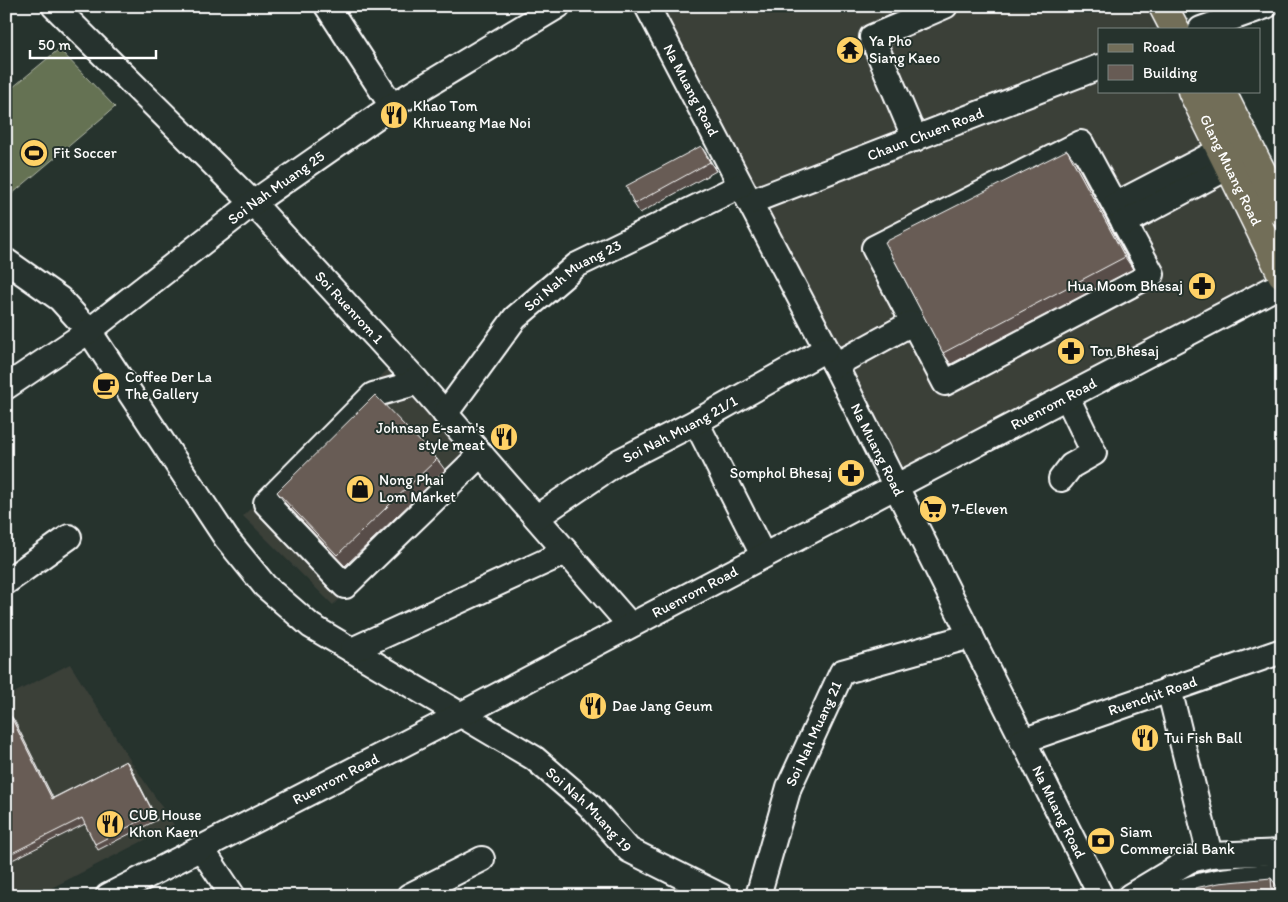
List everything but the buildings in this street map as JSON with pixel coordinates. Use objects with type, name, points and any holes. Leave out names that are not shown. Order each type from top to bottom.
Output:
[{"type":"main road","points":[[1164,6],[1174,28]]},
{"type":"main road","name":"Glang Muang Road","points":[[1192,92],[1282,274]]},
{"type":"main road","name":"Glang Muang Road","points":[[1221,92],[1282,212]]},
{"type":"street","name":"Soi Ruenrom 1","points":[[54,6],[253,203],[416,380],[630,626]]},
{"type":"street","points":[[327,6],[392,106]]},
{"type":"street","name":"Soi Nah Muang 25","points":[[6,387],[89,331],[253,203],[392,106],[558,6]]},
{"type":"street","name":"Na Muang Road","points":[[647,6],[830,357],[1101,896]]},
{"type":"street","points":[[915,139],[872,37],[919,11],[945,6]]},
{"type":"street","points":[[1203,28],[1266,6]]},
{"type":"street","name":"Chaun Chuen Road","points":[[745,194],[915,139],[1098,67]]},
{"type":"street","points":[[1081,143],[1120,214],[1152,274],[945,383],[874,248],[1081,143]]},
{"type":"street","points":[[1120,214],[1225,159]]},
{"type":"street","name":"Soi Nah Muang 23","points":[[445,414],[515,318],[577,265],[745,194]]},
{"type":"street","name":"Soi Nah Muang 19","points":[[6,262],[60,298],[89,331],[226,538],[265,586],[311,626],[534,758],[589,805],[630,850],[721,896]]},
{"type":"street","name":"Ruenrom Road","points":[[108,896],[462,714],[1282,284]]},
{"type":"street","name":"Soi Nah Muang 21/1","points":[[537,517],[618,462],[830,357],[912,323]]},
{"type":"street","points":[[416,380],[408,385],[373,395],[266,502],[345,586],[481,454]]},
{"type":"street","points":[[1061,479],[1071,466],[1094,453],[1066,397]]},
{"type":"street","points":[[696,422],[763,555]]},
{"type":"street","points":[[6,582],[69,538]]},
{"type":"street","points":[[352,650],[566,552]]},
{"type":"street","name":"Soi Nah Muang 21","points":[[758,896],[789,787],[842,672],[971,636]]},
{"type":"street","name":"Ruenchit Road","points":[[1022,740],[1282,651]]},
{"type":"street","points":[[1169,689],[1210,855]]},
{"type":"street","points":[[201,848],[233,896]]},
{"type":"street","points":[[1130,896],[1190,860],[1210,855],[1282,852]]},
{"type":"street","points":[[409,896],[482,858]]},
{"type":"street","points":[[1171,896],[1199,884],[1282,875]]},
{"type":"shaded area","points":[[647,6],[1156,6],[1165,28],[1098,28],[1098,92],[1190,92],[1276,282],[896,487]]},
{"type":"shaded area","name":"Nong Phai Lom Market","points":[[390,367],[479,462],[333,605],[243,516]]},
{"type":"shaded area","points":[[70,664],[130,760],[174,825],[36,896],[6,896],[6,697]]},
{"type":"green space","name":"Fit Soccer","points":[[59,49],[115,107],[6,199],[6,93]]},
{"type":"place","name":"Ya Pho Siang Kaeo","points":[[850,50]]},
{"type":"place","name":"Khao Tom Khrueang Mae Noi","points":[[394,115]]},
{"type":"place","name":"Fit Soccer","points":[[34,153]]},
{"type":"place","name":"Hua Moom Bhesaj","points":[[1202,286]]},
{"type":"place","name":"Ton Bhesaj","points":[[1071,351]]},
{"type":"place","name":"Coffee Der La The Gallery","points":[[106,386]]},
{"type":"place","name":"Johnsap E-sarn's style meat","points":[[504,437]]},
{"type":"place","name":"Somphol Bhesaj","points":[[851,473]]},
{"type":"place","name":"Nong Phai Lom Market","points":[[360,489]]},
{"type":"place","name":"7-Eleven","points":[[933,509]]},
{"type":"place","name":"Dae Jang Geum","points":[[593,706]]},
{"type":"place","name":"Tui Fish Ball","points":[[1145,738]]},
{"type":"place","name":"CUB House Khon Kaen","points":[[110,824]]},
{"type":"place","name":"Siam Commercial Bank","points":[[1101,841]]}]
